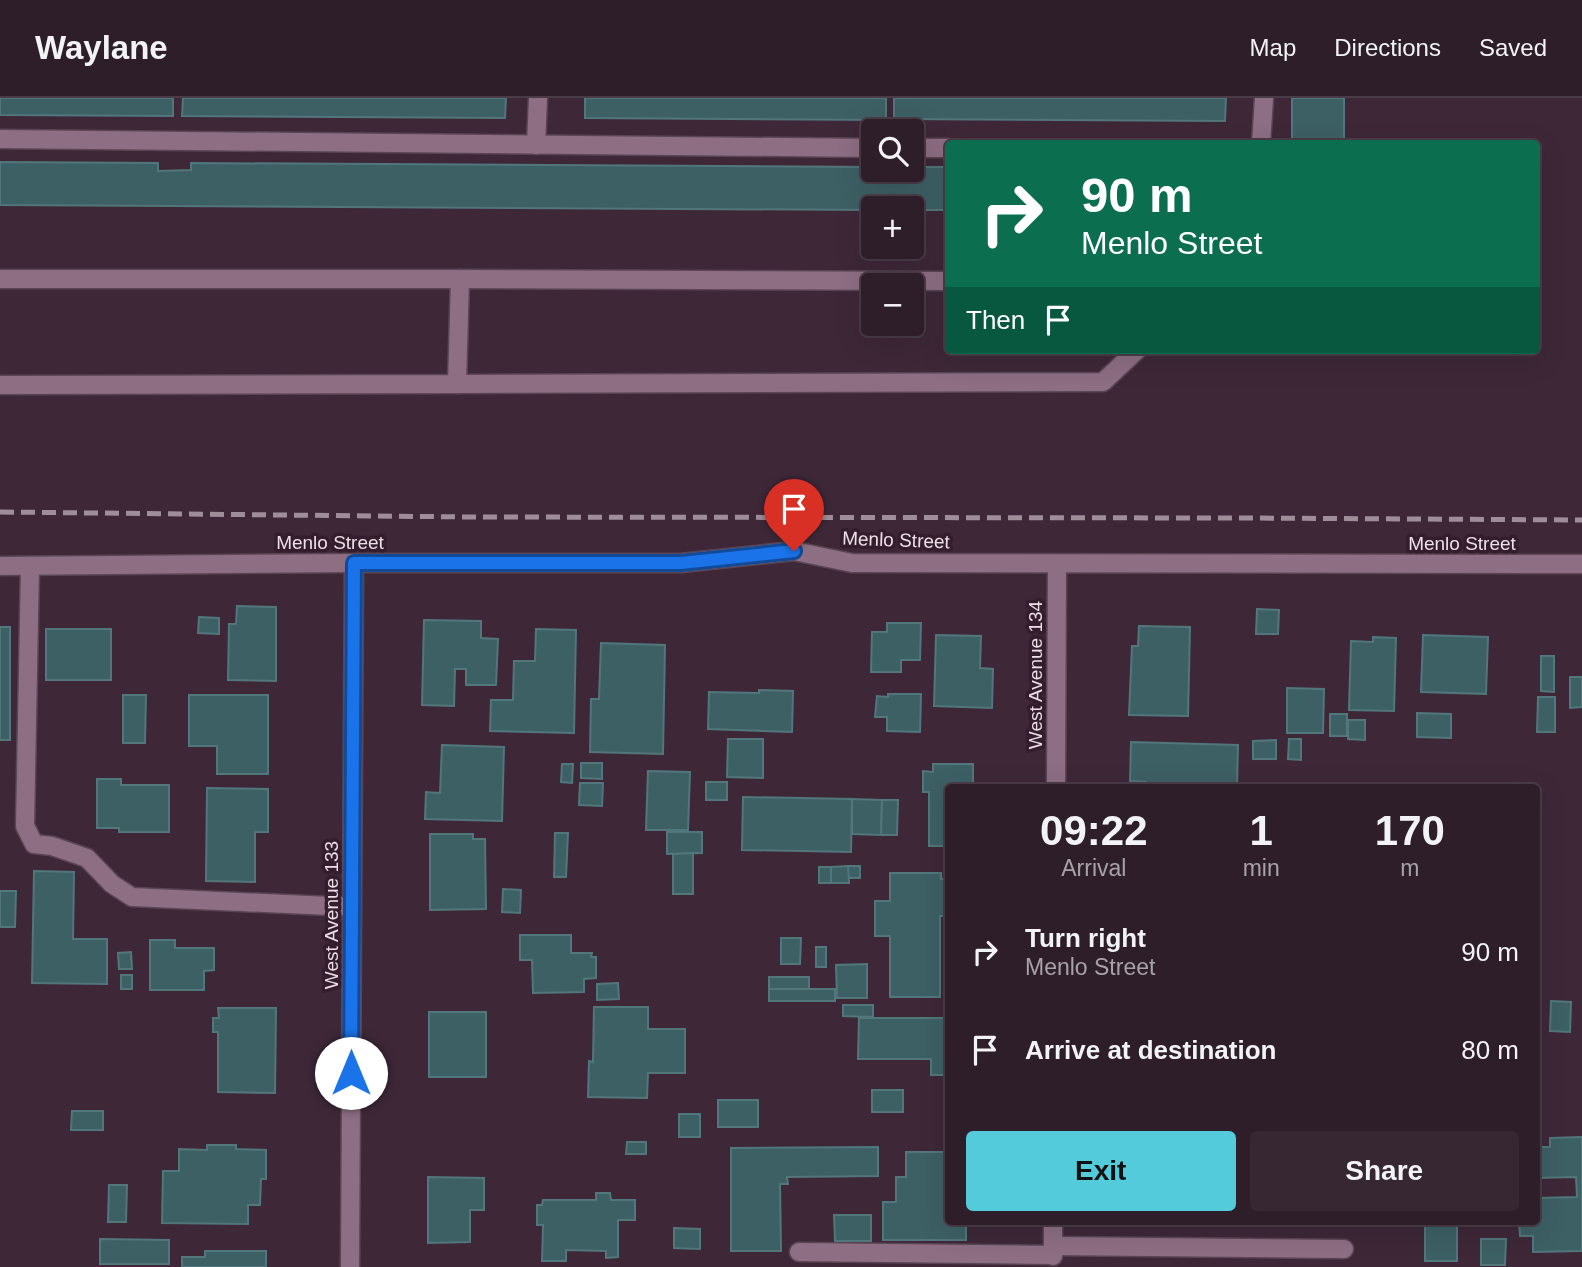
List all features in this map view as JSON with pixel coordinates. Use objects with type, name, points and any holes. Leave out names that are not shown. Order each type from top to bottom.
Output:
[{"type":"street","points":[[536,145],[538,98]]},
{"type":"street","points":[[1261,140],[1264,98]]},
{"type":"street","points":[[0,139],[861,148]]},
{"type":"street","points":[[924,148],[945,148]]},
{"type":"street","points":[[0,279],[945,281]]},
{"type":"street","points":[[457,384],[460,279]]},
{"type":"street","points":[[0,385],[1103,382],[1133,354]]},
{"type":"street","name":"Menlo Street","points":[[0,566],[681,563],[794,551],[852,563],[1582,564]]},
{"type":"street","name":"West Avenue 133","points":[[349,1267],[354,563]]},
{"type":"street","name":"West Avenue 134","points":[[1056,784],[1057,564]]},
{"type":"street","points":[[30,566],[25,826],[34,844],[52,846],[88,858],[112,884],[132,897],[352,906]]},
{"type":"street","points":[[1053,1256],[1054,1225]]},
{"type":"street","points":[[799,1252],[1053,1256],[1344,1249]]},
{"type":"building","points":[[0,98],[173,98],[173,116],[0,115]]},
{"type":"building","points":[[183,98],[506,98],[505,118],[182,116]]},
{"type":"building","points":[[585,98],[886,98],[886,119],[585,118]]},
{"type":"building","points":[[894,98],[1226,98],[1225,121],[894,119]]},
{"type":"building","points":[[1292,98],[1344,98],[1344,140],[1292,140]]},
{"type":"building","points":[[0,162],[158,163],[158,171],[191,170],[191,163],[861,167],[861,182],[924,182],[924,167],[945,167],[945,210],[924,210],[924,196],[861,196],[861,210],[0,205]]},
{"type":"building","points":[[237,606],[276,607],[276,681],[228,680],[229,624],[236,624]]},
{"type":"building","points":[[1257,609],[1279,610],[1278,634],[1256,634]]},
{"type":"building","points":[[199,617],[219,618],[219,634],[198,633]]},
{"type":"building","points":[[424,620],[481,621],[481,638],[498,639],[496,685],[466,685],[466,669],[455,669],[454,706],[422,705]]},
{"type":"building","points":[[887,623],[921,623],[920,660],[901,660],[901,672],[871,672],[872,632],[887,632]]},
{"type":"building","points":[[1139,626],[1190,627],[1188,716],[1129,715],[1132,646],[1138,646]]},
{"type":"building","points":[[0,627],[10,627],[10,740],[0,740]]},
{"type":"building","points":[[46,629],[111,629],[111,680],[46,680]]},
{"type":"building","points":[[536,629],[576,630],[574,733],[490,731],[491,700],[513,700],[514,661],[535,661]]},
{"type":"building","points":[[936,635],[981,636],[980,668],[993,669],[992,708],[934,706]]},
{"type":"building","points":[[1423,635],[1488,637],[1486,694],[1421,692]]},
{"type":"building","points":[[1373,637],[1396,638],[1394,711],[1349,710],[1351,641],[1373,642]]},
{"type":"building","points":[[601,643],[665,645],[663,754],[590,752],[591,699],[599,699]]},
{"type":"building","points":[[1541,656],[1554,656],[1554,692],[1541,691]]},
{"type":"building","points":[[1570,677],[1582,677],[1582,707],[1570,708]]},
{"type":"building","points":[[1287,688],[1324,689],[1323,733],[1287,733]]},
{"type":"building","points":[[759,690],[793,691],[792,732],[708,729],[709,692],[759,693]]},
{"type":"building","points":[[888,694],[921,694],[920,732],[887,731],[887,717],[875,717],[877,696],[888,697]]},
{"type":"building","points":[[123,695],[146,695],[145,743],[123,743]]},
{"type":"building","points":[[189,695],[268,695],[268,774],[217,774],[217,746],[189,746]]},
{"type":"building","points":[[1538,697],[1555,697],[1555,732],[1537,732]]},
{"type":"building","points":[[1417,713],[1451,714],[1451,738],[1417,737]]},
{"type":"building","points":[[1330,714],[1347,714],[1347,736],[1330,736]]},
{"type":"building","points":[[1348,720],[1365,720],[1365,740],[1348,739]]},
{"type":"building","points":[[728,739],[763,739],[763,778],[727,777]]},
{"type":"building","points":[[1289,739],[1301,739],[1301,760],[1288,759]]},
{"type":"building","points":[[1276,740],[1276,759],[1253,759],[1253,741]]},
{"type":"building","points":[[1131,742],[1238,745],[1237,784],[1146,784],[1130,781]]},
{"type":"building","points":[[442,745],[504,747],[502,821],[425,819],[426,792],[440,793]]},
{"type":"building","points":[[581,763],[602,763],[602,779],[581,778]]},
{"type":"building","points":[[562,764],[573,764],[572,783],[561,782]]},
{"type":"building","points":[[933,764],[973,764],[973,784],[945,784],[945,846],[929,846],[929,792],[923,792],[923,771],[933,772]]},
{"type":"building","points":[[648,771],[690,772],[688,830],[646,830]]},
{"type":"building","points":[[97,779],[121,779],[121,785],[169,785],[169,832],[119,832],[119,828],[97,828]]},
{"type":"building","points":[[706,782],[727,782],[727,800],[706,800]]},
{"type":"building","points":[[580,783],[603,783],[602,806],[579,805]]},
{"type":"building","points":[[207,788],[268,789],[268,832],[255,832],[255,882],[206,881]]},
{"type":"building","points":[[743,797],[852,799],[851,852],[742,850]]},
{"type":"building","points":[[852,799],[882,800],[881,835],[852,834]]},
{"type":"building","points":[[882,800],[898,800],[897,835],[881,835]]},
{"type":"building","points":[[667,832],[702,832],[702,853],[667,854]]},
{"type":"building","points":[[555,833],[568,833],[566,877],[554,877]]},
{"type":"building","points":[[430,834],[473,834],[473,839],[485,839],[486,909],[430,910]]},
{"type":"building","points":[[693,853],[693,894],[673,894],[673,854]]},
{"type":"building","points":[[848,866],[860,866],[860,878],[848,878]]},
{"type":"building","points":[[848,866],[849,883],[831,883],[831,867]]},
{"type":"building","points":[[819,867],[831,867],[831,883],[819,883]]},
{"type":"building","points":[[34,871],[74,872],[73,939],[107,939],[107,984],[32,983]]},
{"type":"building","points":[[890,873],[941,873],[941,879],[945,879],[945,916],[940,916],[940,997],[890,997],[890,936],[875,936],[875,901],[890,901]]},
{"type":"building","points":[[503,889],[521,890],[520,913],[502,912]]},
{"type":"building","points":[[0,891],[16,891],[15,927],[0,927]]},
{"type":"building","points":[[520,935],[571,935],[571,953],[592,953],[591,957],[596,957],[596,978],[584,979],[584,992],[533,993],[532,960],[520,960]]},
{"type":"building","points":[[781,938],[801,938],[800,964],[781,964]]},
{"type":"building","points":[[150,940],[175,940],[175,948],[214,948],[214,970],[204,971],[204,990],[150,990]]},
{"type":"building","points":[[816,947],[826,947],[826,967],[816,967]]},
{"type":"building","points":[[131,952],[132,969],[119,969],[118,953]]},
{"type":"building","points":[[867,964],[867,998],[837,998],[836,965]]},
{"type":"building","points":[[121,975],[132,975],[132,989],[121,989]]},
{"type":"building","points":[[769,977],[809,977],[809,989],[769,989]]},
{"type":"building","points":[[618,983],[619,999],[597,1000],[597,984]]},
{"type":"building","points":[[769,989],[835,989],[835,1001],[769,1001]]},
{"type":"building","points":[[1551,1001],[1571,1002],[1570,1032],[1550,1031]]},
{"type":"building","points":[[843,1005],[873,1005],[873,1017],[843,1016]]},
{"type":"building","points":[[594,1007],[648,1007],[648,1029],[685,1029],[685,1073],[648,1073],[647,1098],[588,1097],[589,1061],[593,1062]]},
{"type":"building","points":[[218,1008],[276,1008],[275,1093],[218,1092],[218,1032],[213,1032],[213,1018],[219,1018]]},
{"type":"building","points":[[429,1012],[486,1012],[486,1077],[429,1077]]},
{"type":"building","points":[[859,1018],[945,1018],[945,1075],[931,1075],[931,1059],[858,1059]]},
{"type":"building","points":[[872,1090],[903,1090],[903,1112],[872,1112]]},
{"type":"building","points":[[718,1100],[758,1100],[758,1127],[718,1127]]},
{"type":"building","points":[[72,1111],[103,1111],[103,1130],[71,1130]]},
{"type":"building","points":[[679,1114],[700,1114],[700,1137],[679,1137]]},
{"type":"building","points":[[1582,1137],[1582,1251],[1533,1252],[1533,1236],[1520,1236],[1519,1225],[1540,1225],[1540,1198],[1577,1197],[1576,1177],[1540,1178],[1540,1147],[1550,1147],[1550,1138]]},
{"type":"building","points":[[627,1142],[646,1142],[646,1154],[626,1154]]},
{"type":"building","points":[[207,1145],[236,1145],[236,1149],[266,1150],[266,1179],[261,1179],[260,1205],[248,1205],[248,1224],[162,1223],[163,1171],[179,1171],[179,1149],[207,1150]]},
{"type":"building","points":[[878,1147],[878,1176],[787,1177],[788,1184],[780,1184],[781,1251],[731,1251],[731,1148]]},
{"type":"building","points":[[906,1152],[945,1152],[945,1225],[966,1225],[966,1240],[883,1240],[883,1202],[896,1202],[896,1177],[906,1177]]},
{"type":"building","points":[[428,1177],[484,1178],[484,1210],[470,1210],[470,1242],[428,1243]]},
{"type":"building","points":[[109,1185],[127,1185],[126,1222],[108,1222]]},
{"type":"building","points":[[596,1193],[610,1193],[611,1200],[635,1200],[635,1220],[618,1220],[618,1257],[606,1258],[606,1251],[566,1250],[566,1261],[542,1261],[543,1225],[537,1225],[537,1205],[542,1205],[543,1200],[596,1200]]},
{"type":"building","points":[[834,1215],[871,1215],[871,1241],[835,1241]]},
{"type":"building","points":[[1425,1225],[1457,1225],[1457,1261],[1425,1261]]},
{"type":"building","points":[[674,1228],[700,1229],[700,1249],[674,1248]]},
{"type":"building","points":[[100,1239],[169,1240],[169,1264],[100,1264]]},
{"type":"building","points":[[1481,1239],[1506,1239],[1505,1265],[1481,1265]]},
{"type":"building","points":[[205,1251],[266,1251],[266,1267],[182,1267],[182,1257],[205,1257]]},
{"type":"railway","points":[[0,512],[470,517],[1582,520]]},
{"type":"route","points":[[351,1073],[354,563],[681,563],[794,551]]}]
